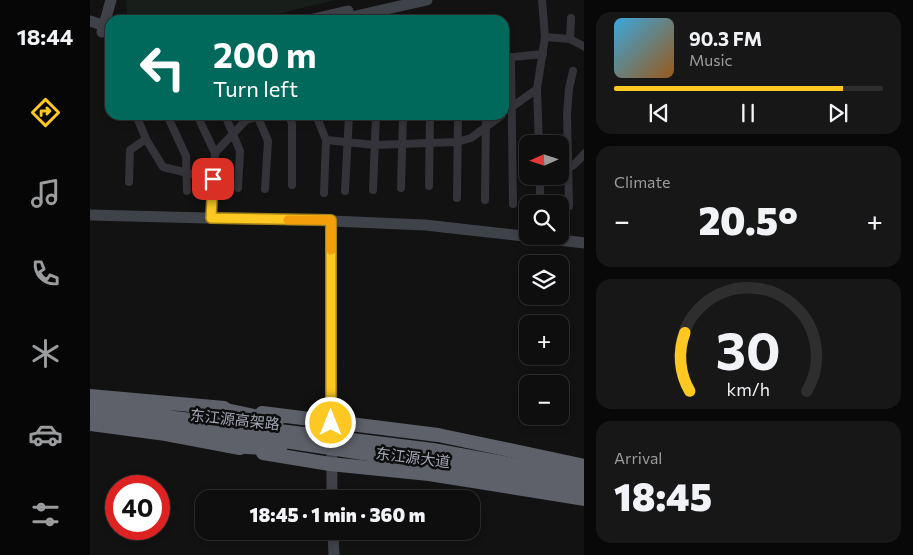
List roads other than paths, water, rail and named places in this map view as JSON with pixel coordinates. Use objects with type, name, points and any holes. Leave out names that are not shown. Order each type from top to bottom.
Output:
[{"type":"highway","name":"东江源大道","points":[[90,396],[212,407],[438,435],[506,451],[584,466]]},
{"type":"highway","name":"东江源高架路","points":[[90,403],[175,418],[432,450],[520,468],[584,478]]},
{"type":"highway","points":[[212,407],[263,418],[474,450],[520,468]]},
{"type":"highway","name":"东江源高架路","points":[[90,414],[172,429],[265,438],[584,489]]},
{"type":"highway","name":"东江源大道","points":[[90,424],[166,434],[330,464],[429,474],[584,499]]},
{"type":"highway","points":[[229,446],[279,448],[462,475],[509,478]]},
{"type":"street","points":[[108,15],[110,0]]},
{"type":"street","points":[[331,15],[396,0]]},
{"type":"street","points":[[360,15],[426,0]]},
{"type":"street","points":[[539,135],[537,89],[545,37],[542,0]]},
{"type":"street","points":[[570,38],[571,18]]},
{"type":"street","points":[[90,21],[105,29]]},
{"type":"street","points":[[90,29],[105,30]]},
{"type":"street","points":[[545,37],[570,38],[584,48]]},
{"type":"street","points":[[509,58],[543,54]]},
{"type":"street","points":[[566,135],[569,89],[573,71]]},
{"type":"street","points":[[509,82],[514,204]]},
{"type":"street","points":[[511,107],[537,89]]},
{"type":"street","points":[[138,120],[146,139],[163,167],[213,179]]},
{"type":"street","points":[[169,120],[186,156],[188,172],[187,190]]},
{"type":"street","points":[[199,120],[215,153],[211,218]]},
{"type":"street","points":[[228,120],[240,151],[238,188]]},
{"type":"street","points":[[215,153],[246,120]]},
{"type":"street","points":[[261,120],[268,141],[265,190]]},
{"type":"street","points":[[291,120],[292,185]]},
{"type":"street","points":[[318,120],[326,140],[324,193]]},
{"type":"street","points":[[345,191],[349,120]]},
{"type":"street","points":[[373,190],[376,120]]},
{"type":"street","points":[[401,188],[403,120]]},
{"type":"street","points":[[429,186],[430,120]]},
{"type":"street","points":[[457,198],[458,120]]},
{"type":"street","points":[[485,200],[486,120]]},
{"type":"street","points":[[326,140],[375,146],[457,142],[471,138],[496,120]]},
{"type":"street","points":[[129,182],[130,150],[146,139]]},
{"type":"street","points":[[569,168],[576,164],[584,153]]},
{"type":"street","points":[[90,216],[331,220],[425,225],[584,243]]},
{"type":"street","points":[[331,220],[331,490]]},
{"type":"street","points":[[333,540],[334,555]]}]
